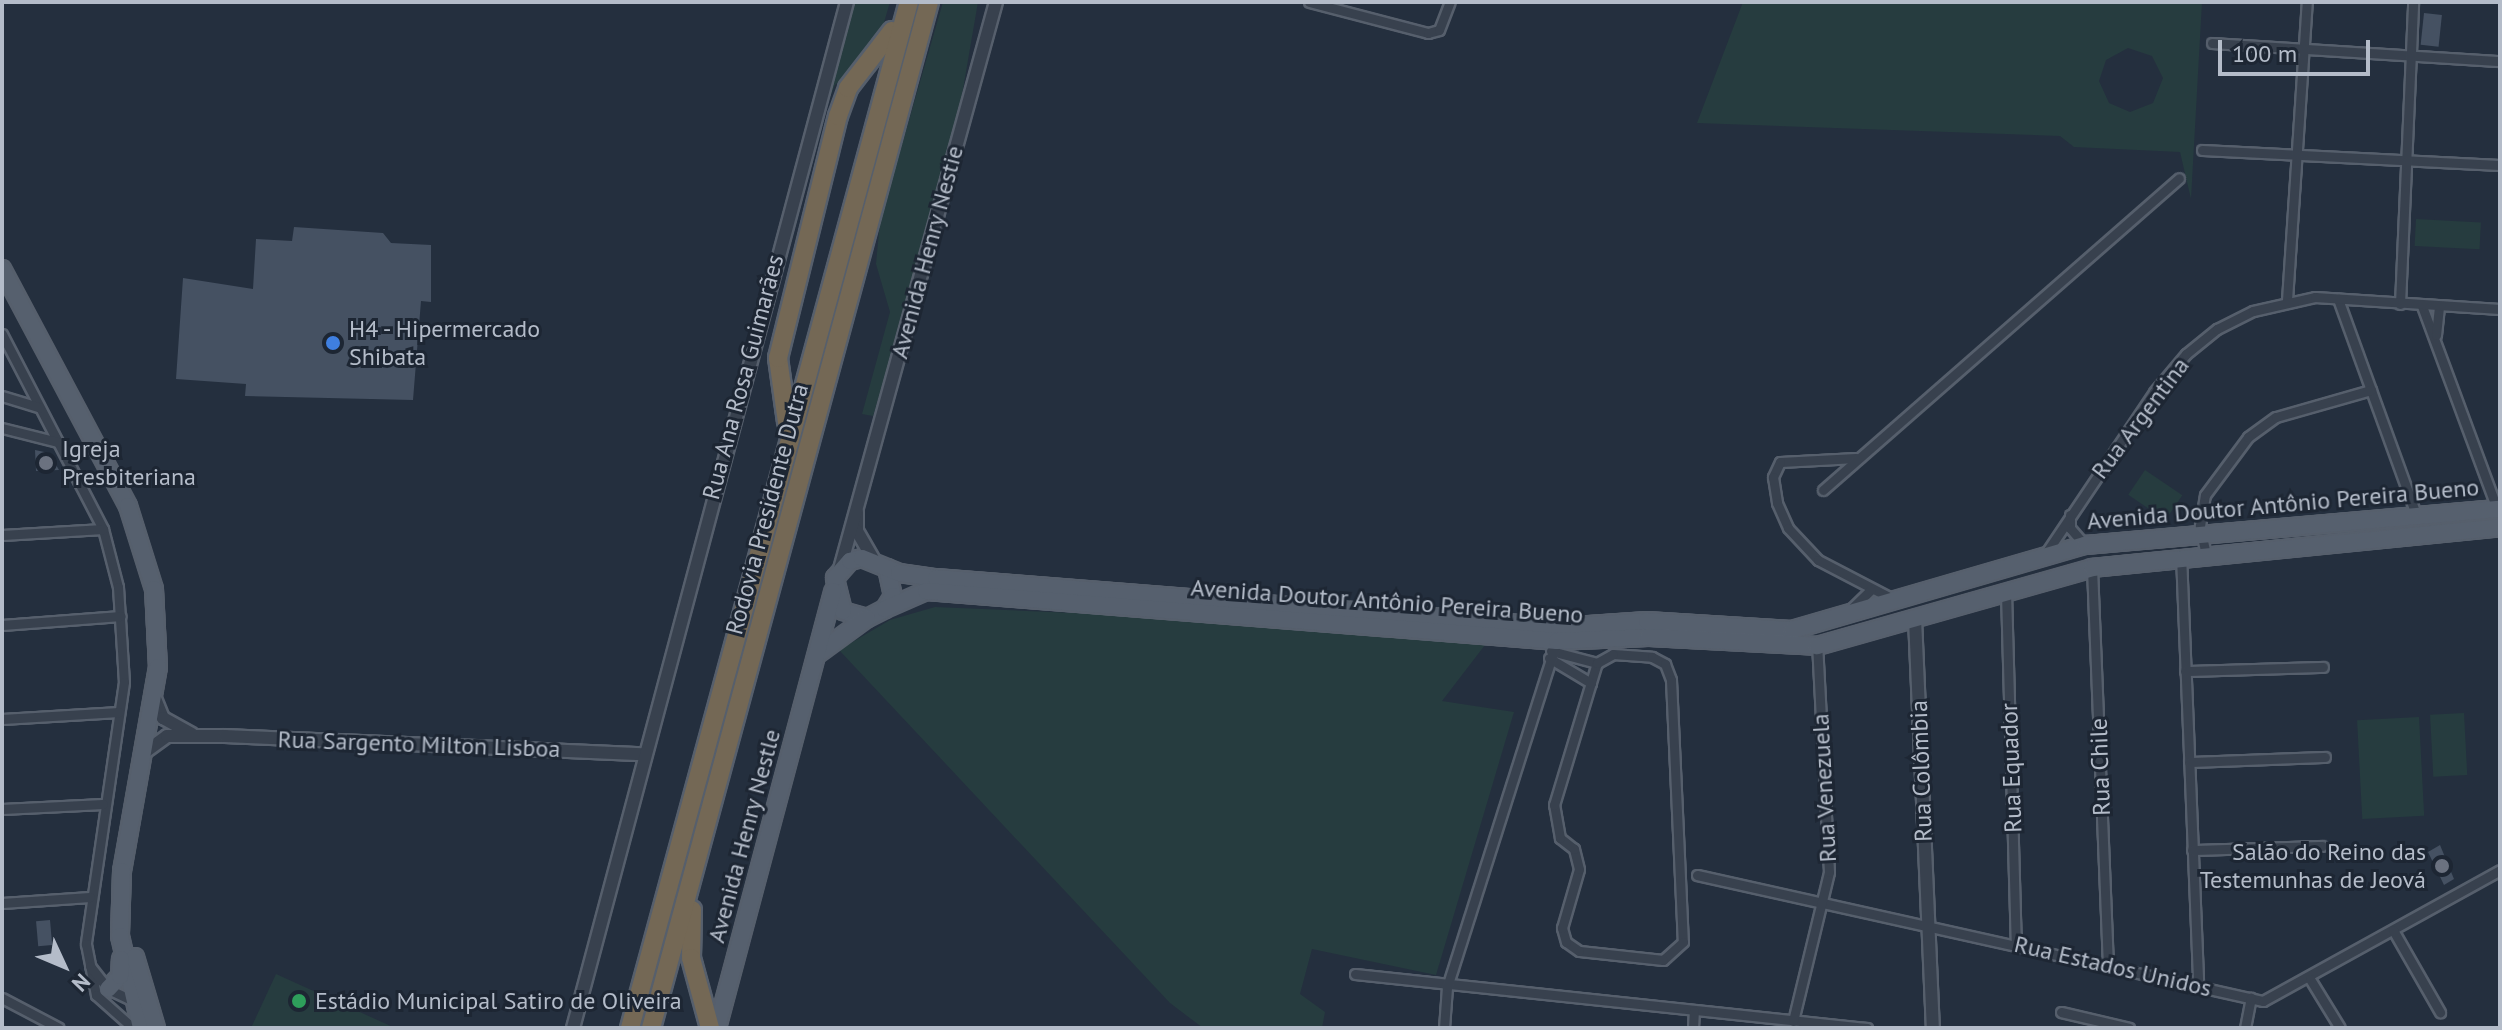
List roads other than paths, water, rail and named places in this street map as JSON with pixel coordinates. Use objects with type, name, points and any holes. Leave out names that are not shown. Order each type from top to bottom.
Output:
[{"type":"highway","points":[[784,461],[788,404],[778,358],[789,299],[848,88],[888,42],[906,2]]},
{"type":"highway","name":"Rodovia Presidente Dutra","points":[[630,1028],[906,2]]},
{"type":"highway","name":"Rodovia Presidente Dutra","points":[[651,1028],[929,2]]},
{"type":"highway","points":[[697,856],[689,942],[710,1028]]},
{"type":"main road","points":[[2,269],[133,519],[148,560],[159,630],[153,691],[122,871],[120,976],[108,989]]},
{"type":"main road","name":"Avenida Doutor Antônio Pereira Bueno","points":[[881,564],[936,578],[1554,644],[1647,621],[1792,630],[2085,545],[2499,509]]},
{"type":"main road","name":"Avenida Doutor Antônio Pereira Bueno","points":[[885,609],[937,591],[1554,644],[1648,637],[1817,646],[2092,568],[2181,555],[2500,527]]},
{"type":"main road","points":[[816,657],[830,640],[885,609],[893,596],[881,564],[850,561],[840,569],[833,589],[843,611],[867,618]]},
{"type":"main road","name":"Avenida Henry Nestle","points":[[717,1028],[833,589]]},
{"type":"main road","points":[[1905,597],[1916,618]]},
{"type":"main road","points":[[1905,597],[1916,618]]},
{"type":"main road","points":[[1817,646],[1823,628],[1841,618]]},
{"type":"main road","points":[[123,916],[155,1028]]},
{"type":"main road","points":[[122,945],[141,1028]]},
{"type":"main road","points":[[136,1002],[155,1028]]},
{"type":"street","name":"Rua Ana Rosa Guimarães","points":[[573,1028],[642,754],[847,2]]},
{"type":"street","name":"Avenida Henry Nestie","points":[[840,569],[996,2]]},
{"type":"street","points":[[1309,2],[1334,5],[1428,33],[1439,30],[1450,2]]},
{"type":"street","points":[[2287,300],[2307,2]]},
{"type":"street","points":[[2400,304],[2413,2]]},
{"type":"street","points":[[2212,43],[2500,61]]},
{"type":"street","points":[[2202,150],[2500,165]]},
{"type":"street","points":[[1823,490],[2179,178]]},
{"type":"street","points":[[2338,299],[2418,518]]},
{"type":"street","name":"Rua Argentina","points":[[2042,559],[2186,354],[2217,329],[2287,300],[2338,299],[2500,309]]},
{"type":"street","points":[[2422,306],[2499,509]]},
{"type":"street","points":[[2436,342],[2439,306]]},
{"type":"street","points":[[2,334],[103,529],[121,616],[119,712],[90,897],[88,963],[96,995],[133,1028]]},
{"type":"street","points":[[2206,555],[2201,536],[2205,495],[2220,467],[2276,417],[2371,390]]},
{"type":"street","points":[[2,396],[39,407]]},
{"type":"street","points":[[2,428],[58,442]]},
{"type":"street","points":[[1856,458],[1786,459],[1773,477],[1788,528],[1818,560],[1871,590],[1905,597]]},
{"type":"street","points":[[857,501],[857,531],[881,564]]},
{"type":"street","points":[[2070,515],[2070,528],[2085,545]]},
{"type":"street","points":[[2,535],[103,529]]},
{"type":"street","points":[[2181,555],[2198,986]]},
{"type":"street","name":"Rua Chile","points":[[2092,568],[2108,966]]},
{"type":"street","points":[[1841,618],[1871,590]]},
{"type":"street","name":"Rua Equador","points":[[2006,592],[2016,944]]},
{"type":"street","points":[[2,625],[121,616]]},
{"type":"street","name":"Rua Colômbia","points":[[1916,618],[1933,1028]]},
{"type":"street","points":[[1554,644],[1597,663]]},
{"type":"street","points":[[1554,644],[1591,683]]},
{"type":"street","points":[[1444,1028],[1447,987],[1554,644]]},
{"type":"street","name":"Rua Venezuela","points":[[1793,1021],[1829,872],[1817,646]]},
{"type":"street","points":[[1613,654],[1652,657],[1665,664],[1671,680],[1683,942],[1663,960],[1579,951],[1566,942],[1562,928],[1579,869],[1574,849],[1560,838],[1554,805],[1591,683],[1597,663],[1613,654]]},
{"type":"street","points":[[2185,671],[2323,667]]},
{"type":"street","points":[[153,691],[163,718],[195,736]]},
{"type":"street","points":[[2,719],[119,712]]},
{"type":"street","name":"Rua Sargento Milton Lisboa","points":[[141,755],[167,736],[642,754]]},
{"type":"street","points":[[2189,762],[2325,757]]},
{"type":"street","points":[[2,809],[103,804]]},
{"type":"street","points":[[2192,850],[2322,846]]},
{"type":"street","name":"Rua Estados Unidos","points":[[1697,875],[1823,900],[2251,998],[2280,996],[2500,870]]},
{"type":"street","points":[[2,903],[90,897]]},
{"type":"street","points":[[2393,930],[2440,1012]]},
{"type":"street","points":[[88,963],[108,989],[136,1002]]},
{"type":"street","points":[[1355,974],[1447,987],[1867,1028]]},
{"type":"street","points":[[2310,979],[2340,1028]]},
{"type":"street","points":[[2,998],[59,1028]]},
{"type":"street","points":[[2245,1028],[2251,998]]},
{"type":"street","points":[[1693,1028],[1694,1011]]},
{"type":"street","points":[[2061,1012],[2129,1028]]},
{"type":"place","name":"H4 - Hipermercado Shibata","points":[[333,343]]},
{"type":"place","name":"Igreja Presbiteriana","points":[[46,463]]},
{"type":"place","name":"Salão do Reino das Testemunhas de Jeová","points":[[2442,866]]},
{"type":"place","name":"Estádio Municipal Satiro de Oliveira","points":[[299,1001]]}]
